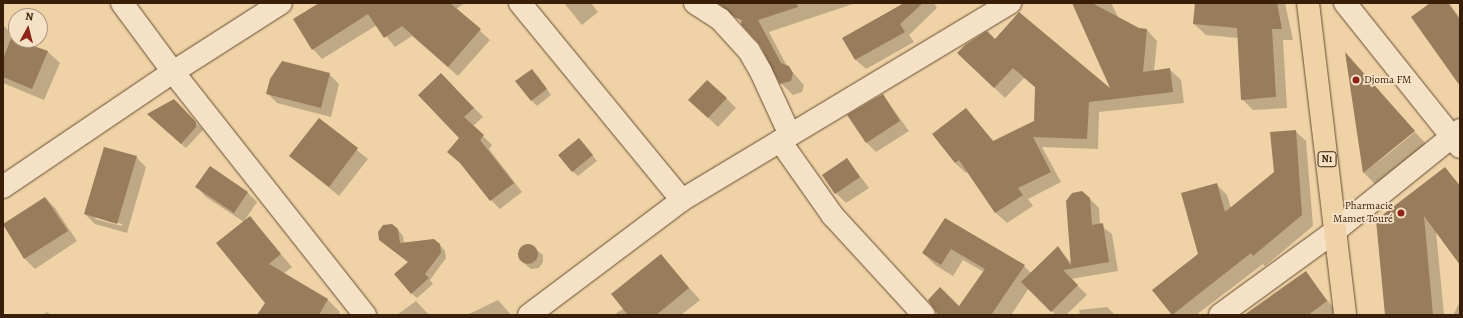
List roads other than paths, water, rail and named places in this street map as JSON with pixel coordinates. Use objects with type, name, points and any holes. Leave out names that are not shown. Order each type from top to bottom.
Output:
[{"type":"highway","name":"N1","points":[[1308,3],[1345,315]]},
{"type":"street","points":[[122,3],[173,72],[365,315]]},
{"type":"street","points":[[3,187],[173,72],[281,3]]},
{"type":"street","points":[[520,3],[682,200]]},
{"type":"street","points":[[695,3],[720,19],[749,51],[761,72],[785,138],[833,216],[924,315]]},
{"type":"street","points":[[529,315],[682,200],[1010,3]]},
{"type":"street","points":[[1220,315],[1457,138],[1345,3]]},
{"type":"place","name":"Djoma FM","points":[[1356,80]]},
{"type":"place","name":"Pharmacie Mamet Touré","points":[[1401,213]]}]
